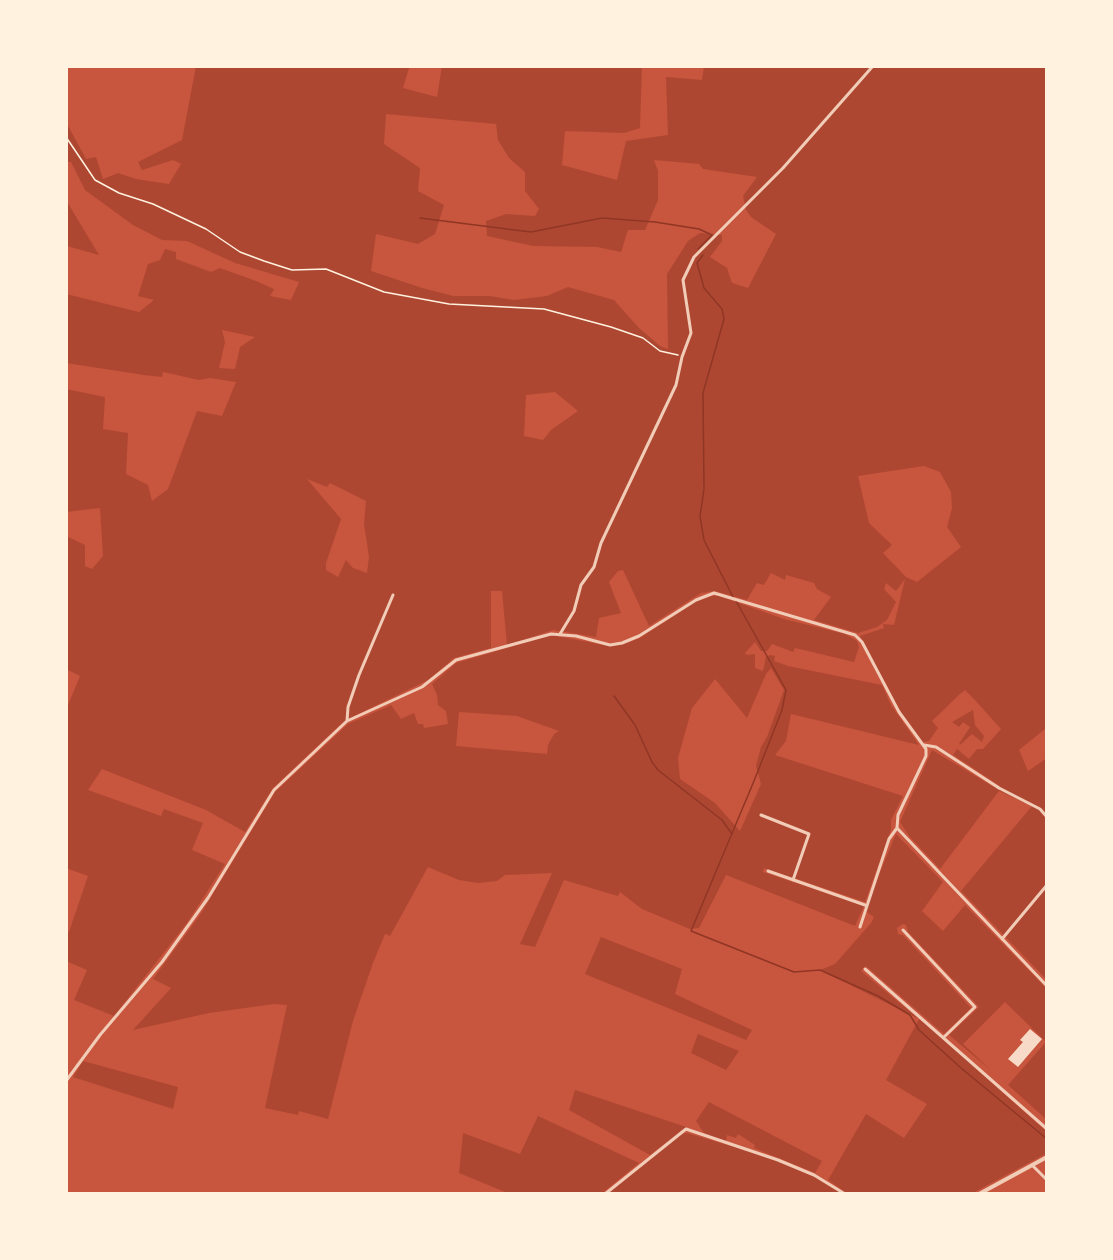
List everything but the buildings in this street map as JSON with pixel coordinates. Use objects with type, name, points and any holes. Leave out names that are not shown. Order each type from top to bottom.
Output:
[{"type":"street","points":[[560,634],[574,611],[581,585],[594,567],[601,543],[676,385],[682,357],[691,333],[683,280],[694,257],[783,168],[873,66]]},
{"type":"street","points":[[66,1082],[100,1035],[162,962],[208,898],[274,790],[347,722],[422,687],[456,660],[551,633],[610,645],[622,643],[639,636],[706,595],[714,593],[855,635],[868,652],[900,712],[924,745],[926,756],[898,815],[897,828],[889,839],[860,927]]},
{"type":"street","points":[[347,722],[348,707],[359,675],[393,595]]},
{"type":"street","points":[[924,745],[936,747],[999,788],[1040,809],[1047,817]]},
{"type":"street","points":[[761,815],[809,834],[792,880]]},
{"type":"street","points":[[897,828],[1047,986]]},
{"type":"street","points":[[768,871],[866,905]]},
{"type":"street","points":[[1001,939],[1047,885]]},
{"type":"street","points":[[903,930],[975,1007],[944,1037]]},
{"type":"street","points":[[865,969],[1047,1129]]},
{"type":"street","points":[[605,1194],[686,1129],[778,1160],[814,1175],[845,1194]]},
{"type":"street","points":[[979,1194],[1047,1157]]},
{"type":"street","points":[[1031,1164],[1047,1180]]},
{"type":"path","points":[[66,137],[95,180],[119,193],[153,204],[206,229],[240,252],[264,261],[292,270],[326,269],[384,292],[449,304],[544,309],[611,327],[642,338],[660,351],[682,357]]},
{"type":"shaded area","points":[[196,66],[402,66],[409,68],[403,88],[437,97],[442,66],[642,66],[640,128],[624,133],[565,131],[562,165],[617,180],[626,141],[668,135],[666,77],[702,80],[704,66],[1047,66],[1047,730],[1045,729],[1019,750],[1028,771],[1047,758],[1047,980],[961,891],[1032,806],[999,791],[940,869],[909,836],[900,822],[932,750],[999,790],[1000,786],[953,755],[957,749],[969,759],[977,749],[983,749],[1001,729],[974,699],[965,690],[960,694],[932,721],[938,728],[929,741],[923,742],[901,713],[860,636],[884,628],[883,624],[894,625],[905,579],[896,591],[886,583],[884,589],[896,602],[887,620],[877,627],[858,633],[814,620],[831,597],[817,589],[814,583],[786,575],[785,580],[771,573],[764,585],[757,583],[747,600],[715,591],[701,593],[649,626],[623,570],[618,571],[609,582],[621,613],[599,618],[596,637],[553,630],[507,645],[502,591],[491,591],[491,648],[454,658],[428,680],[344,721],[273,788],[245,832],[206,810],[102,769],[88,790],[161,816],[164,809],[203,823],[192,850],[225,864],[187,923],[114,1016],[74,1000],[87,970],[66,961],[66,931],[69,932],[88,876],[66,868],[68,839],[66,838],[66,710],[80,676],[66,669],[66,536],[85,545],[85,566],[92,569],[103,556],[100,508],[66,512],[66,389],[105,397],[103,429],[128,433],[126,474],[148,485],[152,501],[168,489],[197,411],[222,416],[236,382],[210,378],[199,380],[163,372],[162,377],[144,375],[66,363],[66,294],[139,312],[154,300],[138,296],[148,264],[160,260],[165,249],[176,252],[176,259],[211,272],[220,268],[274,289],[270,296],[291,300],[299,282],[235,263],[187,241],[162,240],[133,225],[85,190],[71,162],[66,162],[66,122],[86,159],[96,157],[103,179],[118,173],[136,179],[169,184],[181,164],[173,160],[142,170],[138,162],[182,140]],"holes":[[[386,114],[496,124],[498,140],[509,158],[525,172],[525,191],[539,209],[535,216],[506,214],[486,221],[487,236],[533,246],[597,247],[621,252],[628,230],[645,230],[658,200],[658,171],[654,160],[699,164],[703,169],[757,177],[743,196],[746,210],[751,217],[776,234],[748,288],[732,283],[727,268],[710,257],[722,241],[722,235],[700,233],[688,241],[667,274],[668,349],[660,346],[639,328],[614,300],[568,287],[547,296],[514,300],[490,296],[453,296],[371,271],[376,234],[418,244],[435,234],[444,205],[418,191],[420,168],[384,144]],[[222,330],[255,337],[240,347],[235,369],[219,368],[225,342]],[[555,392],[578,411],[551,430],[543,440],[524,436],[526,395]],[[924,466],[940,472],[951,492],[952,508],[947,527],[961,547],[917,582],[906,577],[883,553],[892,545],[869,523],[858,476]],[[307,479],[327,487],[330,483],[366,501],[364,524],[369,557],[367,573],[353,568],[346,560],[338,577],[326,570],[326,563],[341,519]]]},
{"type":"shaded area","points":[[66,200],[99,255],[67,246],[66,248]]},
{"type":"shaded area","points":[[719,596],[784,619],[845,634],[857,641],[859,647],[854,662],[795,648],[793,652],[772,644],[767,651],[761,651],[755,642],[745,653],[755,654],[755,668],[763,671],[766,657],[770,655],[775,656],[774,661],[788,666],[882,685],[891,705],[919,745],[791,714],[786,741],[775,755],[903,796],[891,820],[891,830],[865,902],[764,868],[763,872],[864,906],[855,926],[726,875],[699,928],[690,929],[642,909],[620,892],[618,896],[564,880],[535,947],[520,944],[552,873],[505,875],[497,881],[478,883],[459,880],[428,867],[390,936],[385,934],[373,963],[353,1021],[328,1119],[299,1111],[298,1115],[265,1108],[287,1005],[274,1004],[209,1013],[133,1030],[171,988],[153,979],[200,915],[275,792],[348,724],[391,705],[401,719],[414,713],[418,724],[423,724],[424,728],[448,724],[446,711],[438,705],[432,684],[456,663],[551,635],[610,646],[621,645],[640,638],[698,600]],"holes":[[[771,668],[784,690],[767,737],[761,747],[756,766],[761,784],[740,831],[715,803],[680,779],[678,758],[692,708],[715,679],[747,718],[766,674]],[[459,712],[517,716],[559,731],[554,734],[548,745],[547,754],[456,746]]]},
{"type":"shaded area","points":[[973,710],[975,725],[984,736],[982,742],[972,734],[960,745],[970,727],[963,722],[959,727],[952,722]]},
{"type":"shaded area","points":[[896,834],[943,882],[922,911],[943,931],[965,905],[1047,989],[1047,1120],[1008,1085],[1046,1042],[1005,1002],[963,1044],[992,1071],[949,1035],[979,1007],[908,932],[906,925],[903,924],[897,928],[898,934],[903,935],[971,1008],[944,1034],[866,966],[861,971],[942,1038],[1047,1132],[1047,1153],[971,1194],[848,1194],[828,1180],[866,1114],[904,1138],[927,1104],[886,1080],[919,1019],[820,970],[835,964],[871,923],[874,917],[864,910]]},
{"type":"shaded area","points":[[601,937],[682,969],[675,994],[752,1030],[746,1040],[585,974]]},
{"type":"shaded area","points":[[698,1034],[739,1051],[726,1070],[691,1053]]},
{"type":"shaded area","points":[[83,1061],[178,1087],[173,1109],[73,1077]]},
{"type":"shaded area","points":[[575,1090],[686,1127],[650,1155],[569,1110]]},
{"type":"shaded area","points":[[709,1102],[822,1161],[815,1173],[754,1148],[755,1145],[738,1134],[736,1138],[727,1135],[726,1141],[704,1133],[696,1121]]},
{"type":"shaded area","points":[[538,1116],[639,1163],[601,1194],[510,1194],[459,1173],[463,1133],[520,1154]]},
{"type":"shaded area","points":[[687,1133],[778,1160],[814,1175],[843,1194],[607,1194],[679,1134]]},
{"type":"waterway","points":[[420,218],[531,232],[602,218],[655,222],[699,229],[712,235],[698,249]]},
{"type":"waterway","points":[[703,255],[697,263],[704,288],[722,309],[724,319],[703,393],[704,487]]},
{"type":"waterway","points":[[704,489],[700,516],[704,540],[733,597]]},
{"type":"waterway","points":[[736,601],[786,690],[782,710],[691,931],[794,972],[820,970],[878,996],[910,1015],[919,1030],[1047,1139]]},
{"type":"waterway","points":[[614,696],[635,725],[658,770],[722,820],[732,834]]}]
